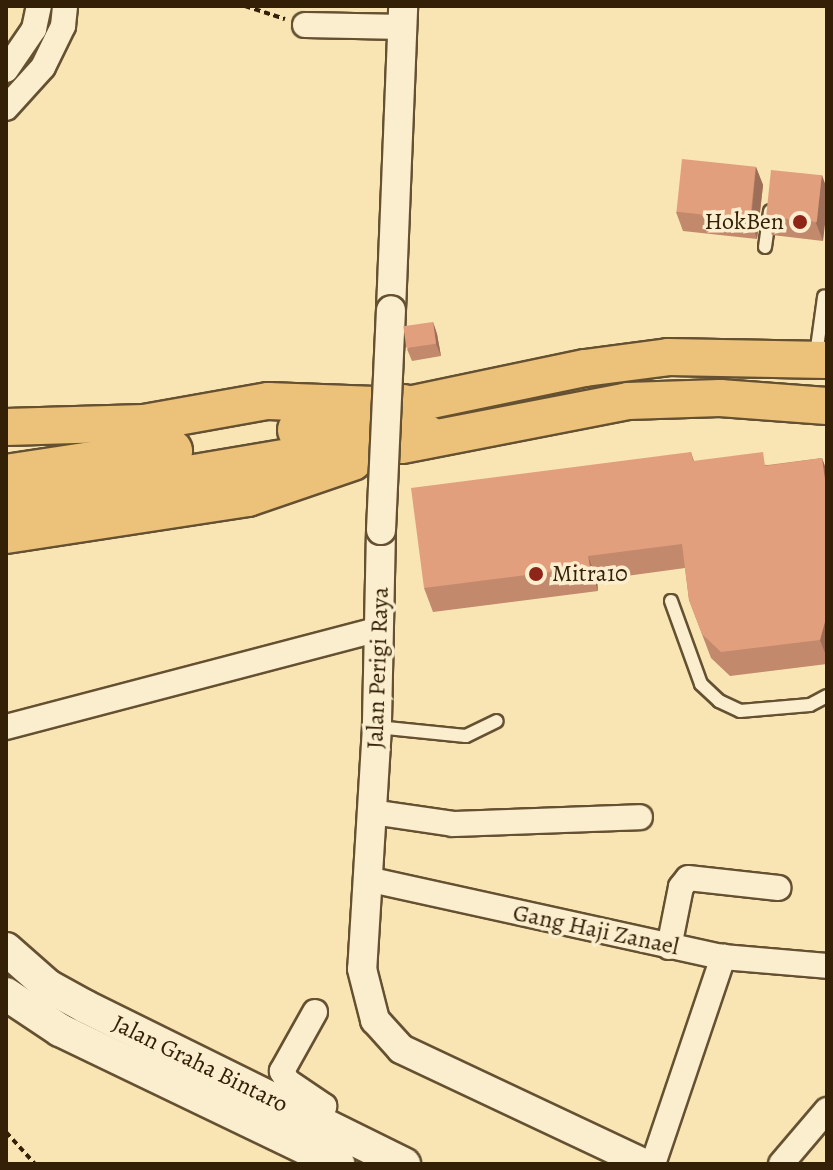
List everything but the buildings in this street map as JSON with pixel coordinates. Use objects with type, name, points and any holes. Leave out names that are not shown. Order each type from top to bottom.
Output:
[{"type":"highway","points":[[6,508],[238,455],[415,422]]},
{"type":"highway","points":[[6,476],[238,455]]},
{"type":"main road","points":[[6,535],[248,498],[415,422],[585,368],[668,357],[821,359]]},
{"type":"main road","points":[[6,452],[268,401],[415,422],[628,401],[720,398],[827,406]]},
{"type":"main road","points":[[6,427],[144,423]]},
{"type":"main road","name":"Jalan Graha Bintaro","points":[[6,949],[48,986],[73,1000],[321,1123],[363,1155],[404,1164]]},
{"type":"main road","name":"Jalan Graha Bintaro","points":[[6,994],[60,1030],[338,1164]]},
{"type":"street","points":[[6,70],[37,14],[64,16],[43,67],[6,108]]},
{"type":"street","points":[[305,25],[403,17]]},
{"type":"street","name":"Jalan Perigi Raya","points":[[403,17],[381,530],[377,727],[362,969],[375,1020],[385,1035],[401,1049],[645,1164]]},
{"type":"street","points":[[6,727],[379,629]]},
{"type":"street","points":[[372,812],[453,824],[640,817]]},
{"type":"street","points":[[669,947],[681,887],[688,878],[778,888]]},
{"type":"street","name":"Gang Haji Zanael","points":[[367,879],[669,947],[723,957],[827,966]]},
{"type":"street","points":[[653,1164],[723,957]]},
{"type":"street","points":[[315,1012],[282,1071],[287,1081],[324,1106],[321,1123]]},
{"type":"street","points":[[781,1164],[827,1110]]},
{"type":"lane","points":[[765,247],[772,200]]},
{"type":"lane","points":[[821,359],[824,297]]},
{"type":"lane","points":[[671,601],[701,684],[719,701],[740,711],[810,705],[827,696]]},
{"type":"lane","points":[[377,727],[466,736],[497,721]]},
{"type":"path","points":[[131,6],[138,6]]},
{"type":"path","points":[[245,6],[305,25]]},
{"type":"path","points":[[6,1132],[35,1164]]},
{"type":"place","name":"HokBen","points":[[800,222]]},
{"type":"place","name":"Mitra10","points":[[536,574]]}]
